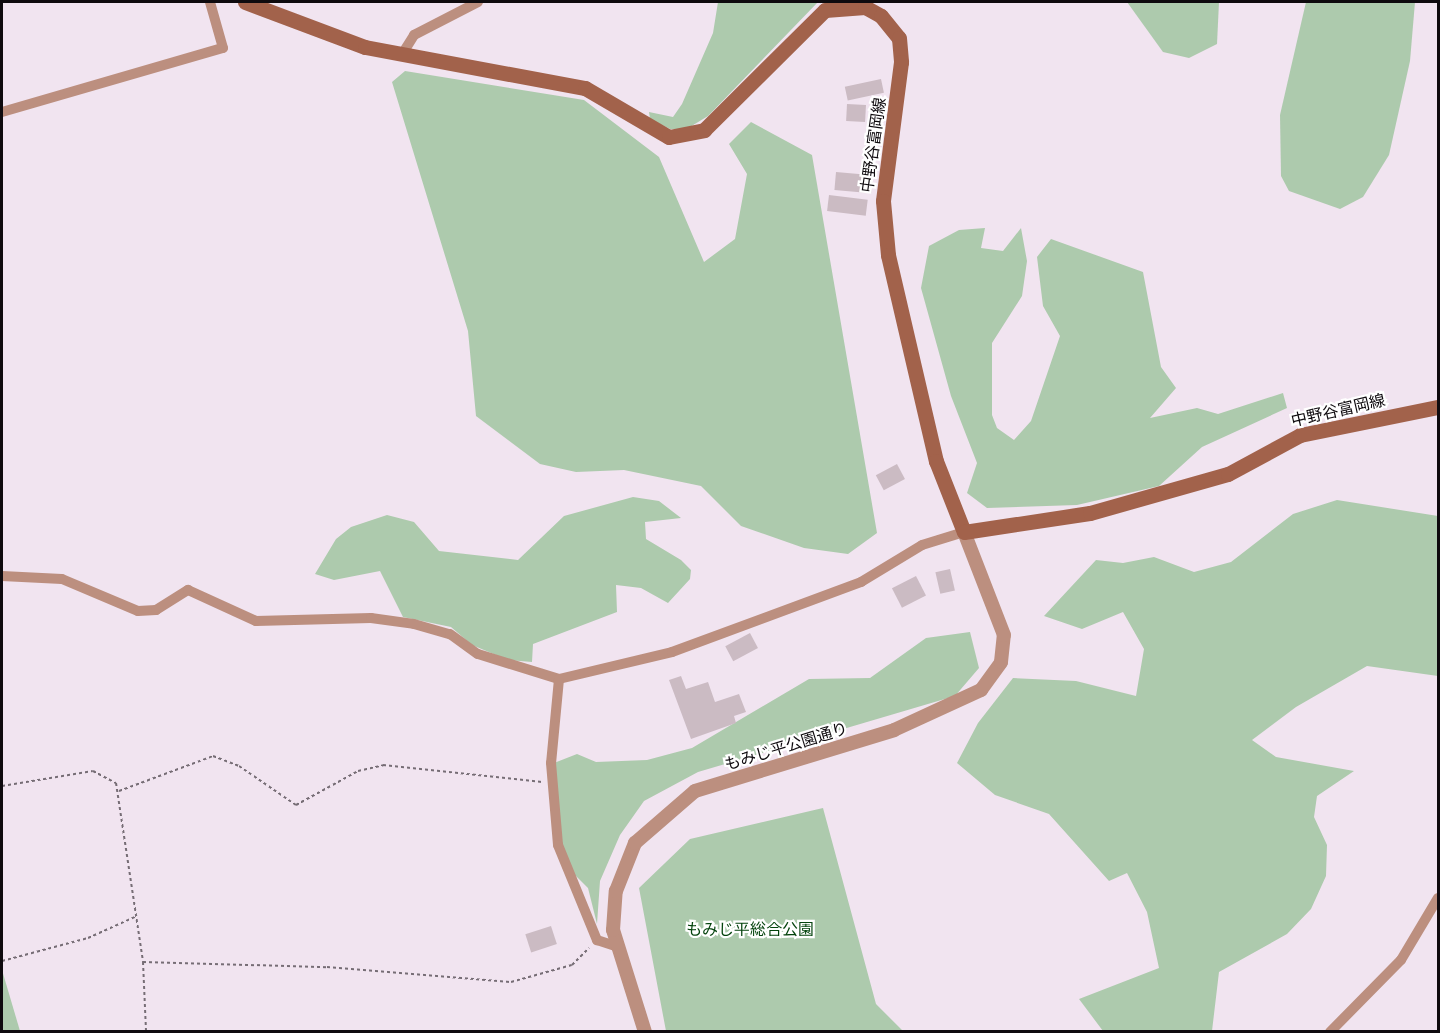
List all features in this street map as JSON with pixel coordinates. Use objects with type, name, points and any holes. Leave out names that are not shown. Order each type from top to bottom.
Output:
[{"type":"main road","name":"中野谷富岡線","points":[[245,2],[400,56],[553,78],[585,87],[669,137],[693,135],[825,10],[865,8],[881,16],[899,38],[901,63],[883,201],[888,255],[936,461],[964,532],[1090,513],[1228,474],[1300,435],[1438,407]]},
{"type":"street","points":[[2,112],[223,48],[210,2]]},
{"type":"street","points":[[400,56],[414,34],[478,2]]},
{"type":"street","points":[[2,576],[62,579],[138,611],[156,610],[188,590],[256,621],[371,618],[414,624],[450,634],[478,654],[559,680],[672,652],[861,582],[922,545],[964,532]]},
{"type":"street","name":"もみじ平公園通り","points":[[645,1032],[616,946],[614,905],[627,856],[677,801],[935,715],[981,690],[996,673],[1004,650],[1002,624],[964,532]]},
{"type":"street","points":[[559,680],[553,783],[558,845],[597,940],[616,946]]},
{"type":"street","points":[[1330,1032],[1401,960],[1438,898]]},
{"type":"path","points":[[119,791],[213,756],[239,766],[296,805],[358,771],[383,765],[553,783]]},
{"type":"path","points":[[2,786],[93,771],[116,783],[143,962],[146,1032]]},
{"type":"path","points":[[2,961],[88,938],[137,916]]},
{"type":"path","points":[[143,962],[327,967],[511,982],[572,965],[597,940]]},
{"type":"green space","points":[[718,2],[818,2],[708,116],[685,130],[670,129],[650,119],[649,112],[673,117],[682,104],[713,33]]},
{"type":"green space","points":[[1127,2],[1219,2],[1217,44],[1189,58],[1163,52]]},
{"type":"green space","points":[[1306,2],[1415,2],[1410,61],[1389,155],[1363,197],[1340,209],[1289,191],[1281,176],[1280,115]]},
{"type":"green space","points":[[405,71],[584,100],[659,157],[704,262],[735,239],[747,174],[729,144],[751,122],[812,155],[877,533],[848,554],[804,548],[741,526],[701,486],[624,470],[576,472],[540,464],[476,416],[468,331],[392,82]]},
{"type":"green space","points":[[985,228],[981,248],[1003,251],[1021,228],[1027,261],[1022,296],[992,343],[992,415],[997,428],[1014,440],[1031,421],[1060,336],[1043,306],[1037,257],[1051,239],[1143,272],[1161,367],[1176,388],[1150,418],[1197,408],[1218,414],[1283,393],[1287,408],[1202,447],[1159,486],[1077,505],[987,508],[967,493],[977,463],[951,396],[921,288],[929,246],[959,230]]},
{"type":"green space","points":[[633,497],[659,501],[681,518],[645,522],[646,539],[681,560],[691,570],[690,579],[668,603],[641,588],[616,585],[617,612],[533,644],[532,662],[508,660],[472,645],[451,627],[403,617],[380,571],[334,580],[315,574],[336,539],[351,527],[387,515],[414,522],[439,551],[518,560],[564,516]]},
{"type":"green space","points":[[1337,500],[1438,516],[1438,676],[1367,666],[1296,707],[1252,740],[1276,757],[1354,771],[1317,796],[1314,817],[1327,845],[1326,876],[1311,909],[1287,934],[1219,972],[1212,1031],[1103,1031],[1079,999],[1159,968],[1147,912],[1127,873],[1109,881],[1049,814],[995,795],[957,763],[978,723],[1013,678],[1076,681],[1136,696],[1144,649],[1123,612],[1082,629],[1044,616],[1096,560],[1123,563],[1154,557],[1194,572],[1231,562],[1293,514]]},
{"type":"green space","points":[[970,632],[979,668],[955,696],[698,772],[644,801],[620,835],[600,881],[597,924],[588,888],[573,873],[562,844],[554,763],[577,754],[596,762],[647,760],[692,748],[809,679],[870,678],[926,638]]},
{"type":"green space","name":"もみじ平総合公園","points":[[823,808],[876,1004],[903,1031],[666,1031],[639,888],[690,839]]},
{"type":"green space","points":[[2,970],[20,1031],[2,1031]]},
{"type":"building","points":[[881,79],[884,93],[848,100],[845,87]]},
{"type":"building","points":[[847,104],[866,105],[865,122],[846,121]]},
{"type":"building","points":[[836,172],[873,175],[871,193],[834,190]]},
{"type":"building","points":[[829,195],[868,200],[866,216],[827,211]]},
{"type":"building","points":[[897,464],[905,479],[884,490],[876,475]]},
{"type":"building","points":[[950,569],[955,590],[940,594],[935,572]]},
{"type":"building","points":[[916,576],[926,596],[902,608],[892,588]]},
{"type":"building","points":[[750,633],[758,648],[733,661],[725,646]]},
{"type":"building","points":[[681,676],[686,689],[708,682],[715,702],[739,694],[746,712],[734,716],[736,723],[691,739],[669,680]]},
{"type":"building","points":[[551,926],[557,944],[531,952],[525,934]]}]
